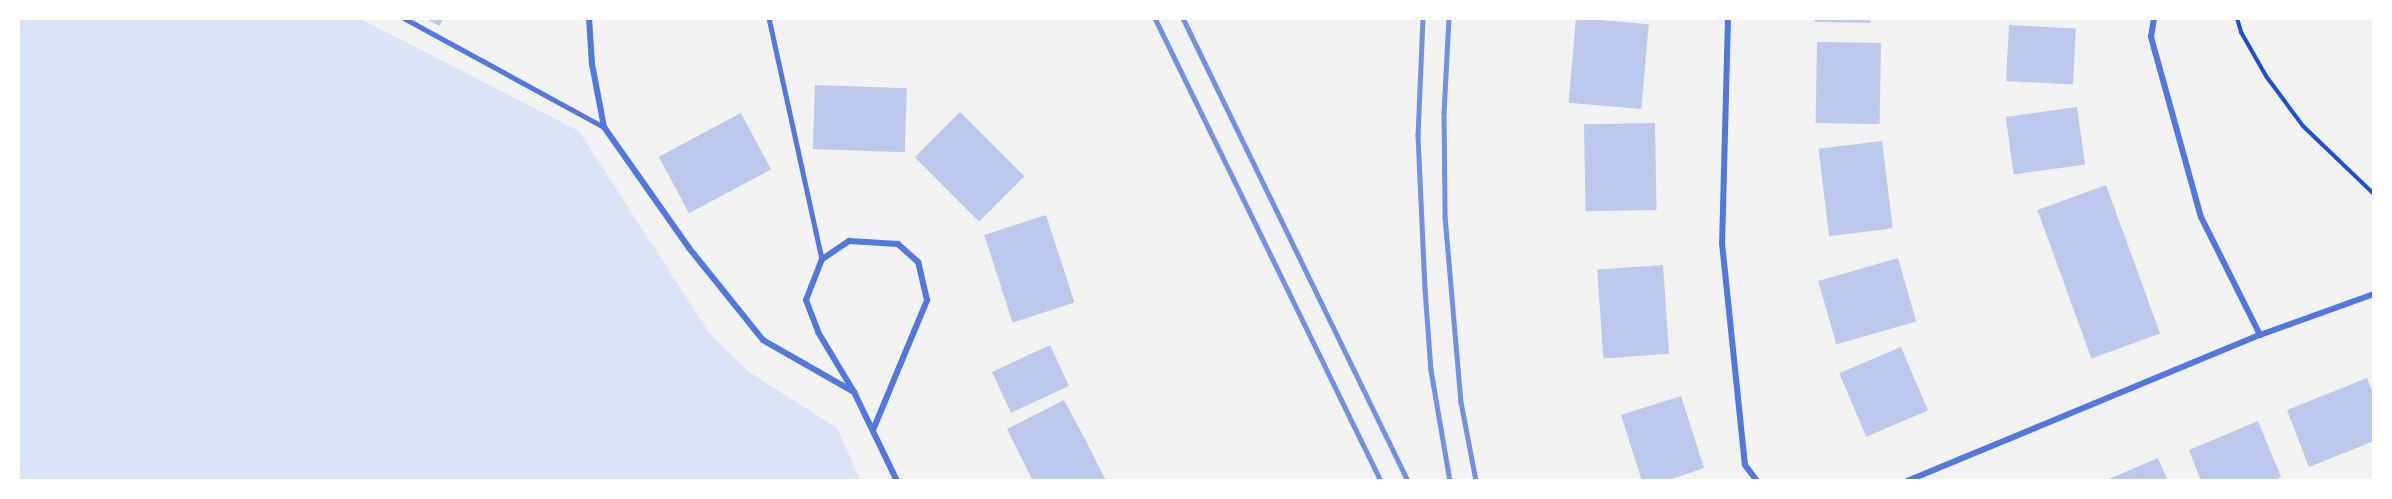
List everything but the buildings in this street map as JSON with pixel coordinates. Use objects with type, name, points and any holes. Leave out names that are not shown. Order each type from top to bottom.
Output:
[{"type":"street","points":[[590,18],[592,64],[604,128],[689,248],[763,340],[854,392]]},
{"type":"street","points":[[1728,18],[1722,243],[1744,465],[1757,481]]},
{"type":"street","points":[[2154,18],[2151,37],[2200,217],[2260,335]]},
{"type":"street","points":[[873,430],[927,300],[918,262],[898,244],[849,242],[822,259],[806,300],[818,332],[854,392],[897,481]]},
{"type":"street","points":[[1907,481],[2260,335],[2374,294]]},
{"type":"lane","points":[[404,18],[604,128]]},
{"type":"lane","points":[[769,18],[822,259]]},
{"type":"path","points":[[2237,18],[2241,32],[2266,76],[2303,126],[2374,194]]},
{"type":"shaded area","points":[[18,18],[359,18],[579,131],[710,334],[749,372],[837,428],[861,481],[18,481]]},
{"type":"railway","points":[[1155,18],[1381,481]]},
{"type":"railway","points":[[1183,18],[1408,481]]},
{"type":"railway","points":[[1423,18],[1418,135],[1425,289],[1431,370],[1450,481]]},
{"type":"railway","points":[[1449,18],[1444,112],[1445,216],[1461,402],[1476,481]]}]
